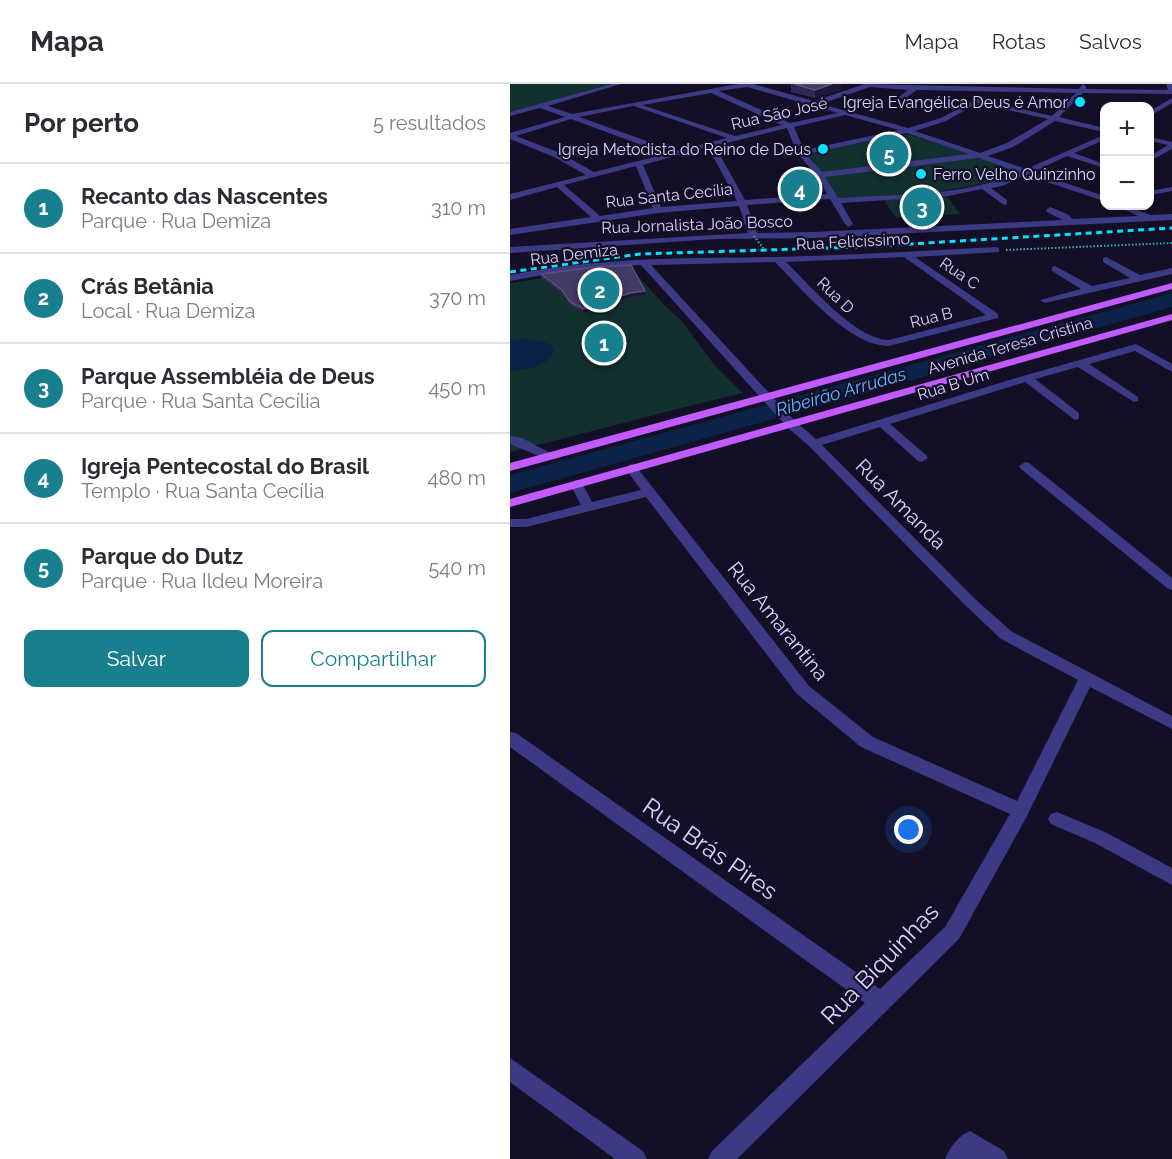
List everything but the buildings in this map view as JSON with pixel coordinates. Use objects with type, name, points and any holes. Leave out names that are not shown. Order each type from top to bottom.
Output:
[{"type":"main road","name":"Avenida Teresa Cristina","points":[[510,467],[768,400],[1172,286]]},
{"type":"main road","name":"Avenida Teresa Cristina","points":[[510,503],[788,421],[1172,317]]},
{"type":"street","points":[[510,114],[618,84]]},
{"type":"street","points":[[510,135],[569,117],[747,84],[909,131],[1100,198]]},
{"type":"street","points":[[813,104],[871,84],[915,88],[1082,87],[1172,92],[1169,84]]},
{"type":"street","points":[[820,175],[983,155],[1010,145],[1054,118],[1082,87]]},
{"type":"street","points":[[915,88],[901,98],[922,102]]},
{"type":"street","points":[[976,88],[977,101]]},
{"type":"street","points":[[712,91],[790,126],[801,153],[820,175],[849,224]]},
{"type":"street","points":[[1154,111],[1172,100]]},
{"type":"street","points":[[801,153],[909,131],[954,115],[977,101],[1100,129]]},
{"type":"street","points":[[633,104],[735,138]]},
{"type":"street","points":[[542,106],[677,155]]},
{"type":"street","name":"Rua São José","points":[[510,197],[735,138],[845,114]]},
{"type":"street","points":[[510,135],[557,155],[596,176]]},
{"type":"street","name":"Rua Santa Cecília","points":[[510,232],[658,210],[742,203],[948,193],[1003,182],[1100,139]]},
{"type":"street","points":[[1154,140],[1172,145]]},
{"type":"street","points":[[1154,156],[1172,145]]},
{"type":"street","points":[[711,146],[742,203],[754,235]]},
{"type":"street","points":[[1068,154],[1100,165]]},
{"type":"street","points":[[639,165],[658,210]]},
{"type":"street","points":[[1154,184],[1170,189]]},
{"type":"street","points":[[559,185],[597,218]]},
{"type":"street","points":[[984,187],[1003,204]]},
{"type":"street","points":[[1154,192],[1170,189]]},
{"type":"street","points":[[1050,210],[1064,216],[1072,223]]},
{"type":"street","points":[[1131,210],[1153,219]]},
{"type":"street","points":[[983,213],[994,226]]},
{"type":"street","name":"Rua Jornalista João Bosco","points":[[510,250],[600,242],[754,235],[813,235],[884,228],[994,226],[1172,218]]},
{"type":"street","points":[[510,222],[520,230]]},
{"type":"street","name":"Rua Felicíssimo","points":[[642,261],[778,260],[996,250]]},
{"type":"street","name":"Rua C","points":[[905,254],[993,313],[991,317]]},
{"type":"street","name":"Rua D","points":[[778,260],[855,333],[879,344]]},
{"type":"street","points":[[1106,260],[1137,278]]},
{"type":"street","name":"Rua Demiza","points":[[510,278],[583,265],[642,261]]},
{"type":"street","name":"Rua Amanda","points":[[642,261],[788,421],[814,444],[970,602],[1006,635],[1172,723]]},
{"type":"street","points":[[1055,269],[1089,289]]},
{"type":"street","points":[[1045,300],[1172,271]]},
{"type":"street","name":"Rua B","points":[[879,344],[991,317]]},
{"type":"street","name":"Rua B Um","points":[[814,444],[1027,378],[1137,347],[1172,369]]},
{"type":"street","points":[[1080,363],[1134,399]]},
{"type":"street","points":[[1027,378],[1075,416]]},
{"type":"street","points":[[882,423],[922,458]]},
{"type":"street","points":[[510,440],[518,441],[550,456]]},
{"type":"street","points":[[1025,466],[1172,585]]},
{"type":"street","name":"Rua Amarantina","points":[[631,468],[803,690],[867,742],[1021,811]]},
{"type":"street","points":[[576,484],[589,508]]},
{"type":"street","points":[[510,523],[526,523],[649,492]]},
{"type":"street","name":"Rua Biquinhas","points":[[720,1159],[952,933],[1021,811],[1086,679]]},
{"type":"street","name":"Rua Brás Pires","points":[[510,738],[881,1002]]},
{"type":"street","points":[[1057,819],[1101,838],[1172,877]]},
{"type":"street","points":[[510,1069],[634,1159]]},
{"type":"street","points":[[957,1159],[970,1143],[996,1159]]},
{"type":"path","points":[[754,235],[766,252]]},
{"type":"path","points":[[996,250],[1172,243]]},
{"type":"green space","points":[[510,84],[610,84],[512,112],[510,111]]},
{"type":"green space","points":[[908,134],[974,155],[823,174],[806,153]]},
{"type":"green space","points":[[981,158],[1024,171],[978,185],[955,189],[838,200],[823,175]]},
{"type":"green space","points":[[946,195],[960,214],[896,218],[884,200]]},
{"type":"green space","points":[[612,268],[631,268],[665,306],[681,320],[715,366],[743,393],[510,452],[510,283]]},
{"type":"water","points":[[524,338],[548,343],[554,348],[553,354],[550,359],[538,366],[510,371],[510,341]]},
{"type":"waterway","name":"Ribeirão Arrudas","points":[[510,484],[1172,300]]},
{"type":"railway","points":[[510,272],[640,254],[861,247],[1172,228]]},
{"type":"place","name":"Igreja Evangélica Deus é Amor","points":[[1080,102]]},
{"type":"place","name":"Igreja Metodista do Reino de Deus","points":[[823,149]]},
{"type":"place","name":"Parque do Dutz","points":[[889,154]]},
{"type":"place","name":"Ferro Velho Quinzinho","points":[[921,174]]},
{"type":"place","name":"Igreja Pentecostal do Brasil","points":[[800,189]]},
{"type":"place","name":"Parque Assembléia de Deus","points":[[922,207]]},
{"type":"place","name":"Crás Betânia","points":[[600,290]]},
{"type":"place","name":"Recanto das Nascentes","points":[[604,343]]}]
